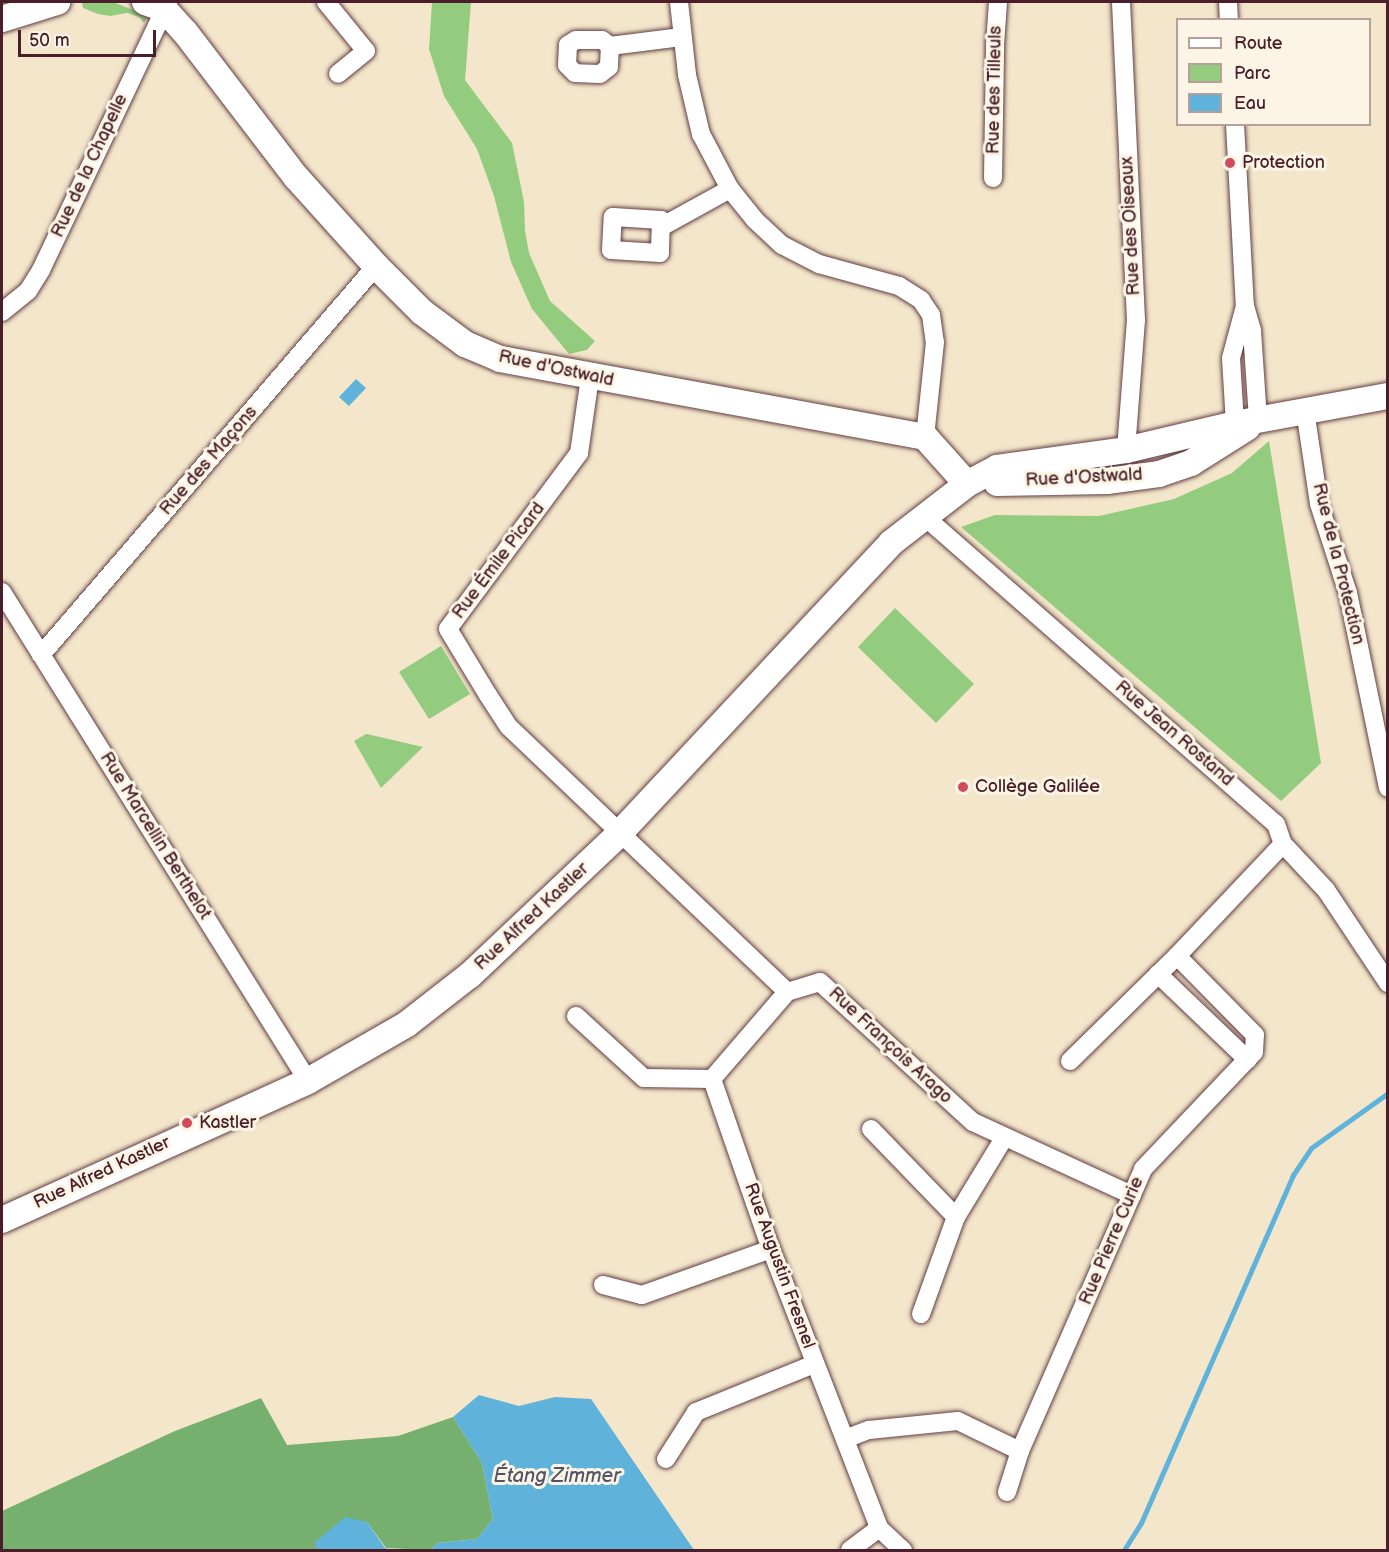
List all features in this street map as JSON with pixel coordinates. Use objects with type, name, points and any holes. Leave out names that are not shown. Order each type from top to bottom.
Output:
[{"type":"main road","points":[[2,19],[29,6],[57,2]]},
{"type":"main road","name":"Rue d'Ostwald","points":[[159,4],[185,32],[296,177],[376,266],[422,312],[465,344],[500,359],[925,437]]},
{"type":"main road","name":"Rue d'Ostwald","points":[[967,484],[997,468],[1126,450],[1246,422],[1388,396]]},
{"type":"main road","name":"Rue d'Ostwald","points":[[967,484],[1107,481],[1159,474],[1206,455],[1246,422]]},
{"type":"main road","points":[[925,437],[967,484]]},
{"type":"main road","name":"Rue Alfred Kastler","points":[[2,1220],[308,1081],[407,1024],[470,975],[619,834],[891,543],[967,484]]},
{"type":"street","points":[[326,2],[366,51],[338,74]]},
{"type":"street","points":[[679,2],[681,37],[701,134],[730,189],[756,220],[782,245],[819,264],[899,286],[921,300],[930,315],[934,342],[925,437]]},
{"type":"street","name":"Rue des Tilleuls","points":[[993,178],[995,45],[999,2]]},
{"type":"street","name":"Rue des Oiseaux","points":[[1121,2],[1136,320],[1126,450]]},
{"type":"street","points":[[1228,2],[1229,18]]},
{"type":"street","name":"Rue de la Chapelle","points":[[2,312],[28,291],[41,270],[159,4]]},
{"type":"street","points":[[610,46],[681,37]]},
{"type":"street","points":[[1235,126],[1245,306],[1252,331],[1246,422]]},
{"type":"street","points":[[661,227],[730,189]]},
{"type":"street","name":"Rue des Maçons","points":[[41,655],[376,266]]},
{"type":"street","name":"Rue Émile Picard","points":[[590,377],[579,453],[448,629],[509,727],[619,834]]},
{"type":"street","name":"Rue de la Protection","points":[[1305,410],[1319,504],[1348,593],[1388,788]]},
{"type":"street","name":"Rue Jean Rostand","points":[[925,517],[1276,824],[1283,844],[1326,890],[1388,983]]},
{"type":"street","name":"Rue Marcellin Berthelot","points":[[2,592],[308,1081]]},
{"type":"street","points":[[576,1017],[644,1078],[712,1079],[787,992],[619,834]]},
{"type":"street","points":[[1070,1061],[1177,956],[1283,844]]},
{"type":"street","name":"Rue Pierre Curie","points":[[1007,1492],[1020,1450],[1143,1169],[1254,1052],[1255,1035],[1177,956]]},
{"type":"street","points":[[1158,974],[1248,1060]]},
{"type":"street","name":"Rue François Arago","points":[[787,992],[820,982],[973,1122],[1132,1195]]},
{"type":"street","name":"Rue Augustin Fresnel","points":[[712,1079],[771,1249],[879,1528],[903,1551]]},
{"type":"street","points":[[872,1129],[956,1217]]},
{"type":"street","points":[[921,1314],[956,1217],[1004,1138]]},
{"type":"street","points":[[603,1285],[642,1295],[771,1249]]},
{"type":"street","points":[[666,1458],[696,1412],[814,1364]]},
{"type":"street","points":[[845,1439],[869,1430],[958,1421],[1020,1450]]},
{"type":"street","points":[[850,1551],[879,1528]]},
{"type":"green space","points":[[113,2],[148,16],[144,23],[139,17],[127,13],[110,16],[98,14],[83,8],[82,3]]},
{"type":"green space","points":[[432,2],[471,2],[465,80],[512,143],[524,202],[525,231],[529,253],[550,301],[595,341],[587,350],[569,354],[532,309],[511,262],[494,196],[477,149],[444,96],[429,49]]},
{"type":"green space","points":[[1269,441],[1321,763],[1281,801],[961,527],[995,515],[1099,516],[1174,499],[1232,473]]},
{"type":"green space","points":[[895,608],[974,684],[936,723],[858,647]]},
{"type":"green space","points":[[441,646],[470,694],[429,719],[399,672]]},
{"type":"green space","points":[[366,734],[423,747],[381,788],[354,741]]},
{"type":"green space","points":[[261,1398],[287,1445],[398,1436],[453,1417],[482,1463],[493,1519],[477,1539],[437,1543],[431,1550],[386,1548],[367,1522],[315,1543],[318,1550],[2,1550],[2,1511],[175,1431]]},
{"type":"water","points":[[356,379],[366,388],[349,406],[339,397]]},
{"type":"water","name":"Étang Zimmer","points":[[479,1395],[519,1406],[555,1397],[591,1399],[694,1550],[431,1550],[437,1543],[477,1539],[493,1519],[482,1463],[453,1417]]},
{"type":"water","points":[[345,1517],[367,1522],[385,1548],[393,1550],[318,1550],[314,1543]]},
{"type":"waterway","points":[[1124,1550],[1141,1523],[1293,1175],[1311,1148],[1388,1093]]},
{"type":"place","name":"Protection","points":[[1230,163]]},
{"type":"place","name":"Collège Galilée","points":[[963,787]]},
{"type":"place","name":"Kastler","points":[[187,1123]]}]
